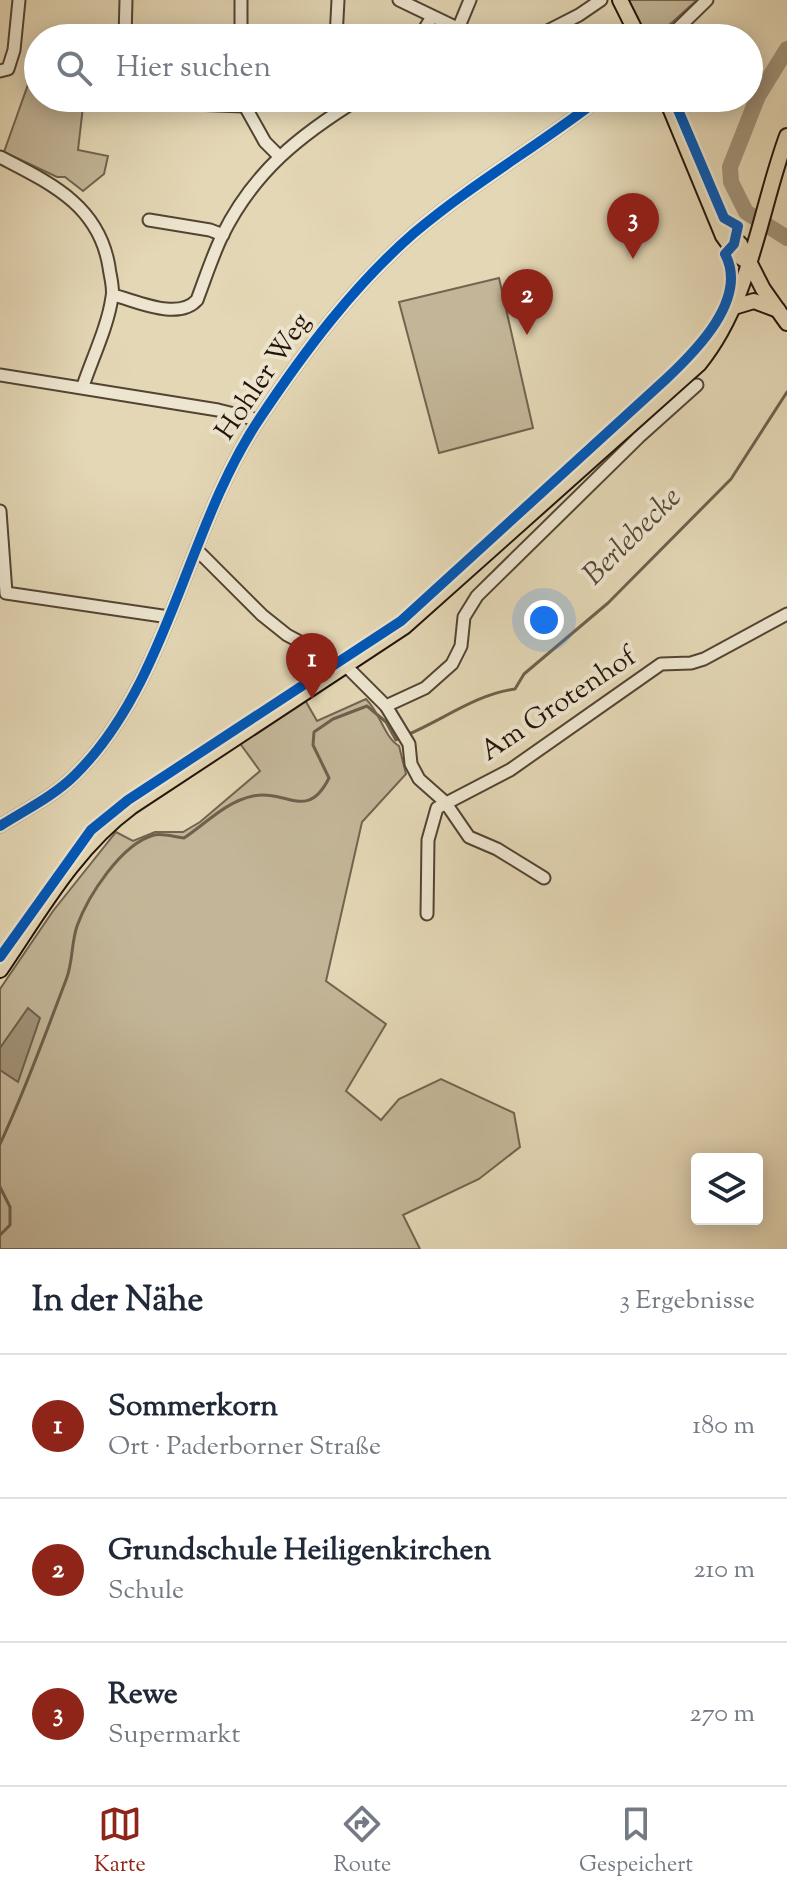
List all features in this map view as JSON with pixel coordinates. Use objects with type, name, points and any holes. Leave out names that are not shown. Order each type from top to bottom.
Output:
[{"type":"main road","points":[[620,0],[632,24]]},
{"type":"main road","points":[[672,112],[730,249],[749,263],[787,323]]},
{"type":"main road","points":[[0,970],[81,853],[107,826],[131,807],[378,647],[426,609],[696,367],[713,347],[734,307],[787,136]]},
{"type":"main road","points":[[734,307],[754,301],[778,310]]},
{"type":"street","points":[[0,71],[8,69],[14,50],[19,0]]},
{"type":"street","points":[[125,24],[126,0]]},
{"type":"street","points":[[241,0],[241,24]]},
{"type":"street","points":[[337,24],[338,0]]},
{"type":"street","points":[[399,0],[447,24]]},
{"type":"street","points":[[460,24],[470,0]]},
{"type":"street","points":[[561,24],[601,0]]},
{"type":"street","points":[[682,24],[707,0]]},
{"type":"street","points":[[428,24],[432,17]]},
{"type":"street","points":[[248,112],[265,142],[279,156]]},
{"type":"street","points":[[113,295],[177,310],[192,306],[223,235],[251,189],[279,156],[338,112]]},
{"type":"street","name":"Hohler Weg","points":[[0,826],[49,796],[74,776],[127,706],[169,617],[212,506],[258,420],[319,336],[381,263],[462,196],[580,112]]},
{"type":"street","points":[[0,157],[54,185],[84,213],[99,234],[113,295],[83,386]]},
{"type":"street","points":[[149,220],[223,235]]},
{"type":"street","points":[[0,375],[83,386],[258,420]]},
{"type":"street","points":[[386,706],[425,688],[452,664],[461,646],[464,617],[477,596],[639,437],[697,385]]},
{"type":"street","points":[[0,511],[6,593],[169,617]]},
{"type":"street","points":[[196,549],[279,628],[347,667],[386,706],[409,744],[411,764],[419,779],[445,802],[469,837],[497,849],[544,878]]},
{"type":"street","name":"Am Grotenhof","points":[[445,802],[510,770],[661,664],[704,659],[787,614]]},
{"type":"street","points":[[427,914],[428,840],[433,816],[445,802]]},
{"type":"shaded area","points":[[626,0],[697,0],[670,24],[638,24]]},
{"type":"shaded area","points":[[24,96],[24,112],[82,112],[78,150],[108,156],[104,174],[83,191],[65,177],[57,177],[4,152]]},
{"type":"shaded area","points":[[499,278],[533,428],[439,453],[399,302]]},
{"type":"shaded area","points":[[366,699],[399,746],[406,774],[362,822],[326,981],[386,1024],[346,1091],[381,1120],[399,1099],[441,1079],[514,1113],[520,1147],[479,1179],[403,1215],[420,1249],[0,1249],[0,989],[53,911],[116,832],[133,841],[155,832],[183,832],[200,822],[260,771],[239,742],[305,700],[317,721]]},
{"type":"shaded area","points":[[28,1008],[40,1018],[18,1082],[0,1070],[0,1048]]},
{"type":"waterway","name":"Berlebecke","points":[[763,88],[787,49]]},
{"type":"waterway","name":"Berlebecke","points":[[752,112],[730,167],[731,182],[746,212],[787,238]]},
{"type":"waterway","name":"Berlebecke","points":[[409,734],[474,701],[515,689],[524,674],[608,603],[731,479],[787,392]]},
{"type":"waterway","name":"Berlebecke","points":[[0,1144],[66,980],[77,926],[97,886],[118,860],[142,840],[154,835],[184,838],[225,808],[243,799],[265,795],[296,801],[313,798],[329,778],[313,745],[314,732],[333,719],[367,706],[386,722],[396,740],[402,737]]},
{"type":"waterway","name":"Berlebecke","points":[[0,1187],[10,1207],[10,1225],[0,1235]]},
{"type":"cycle path","points":[[0,826],[67,783],[107,737],[156,650],[235,461],[277,393],[331,320],[414,233],[581,112]]},
{"type":"cycle path","points":[[0,957],[91,830],[128,800],[401,621],[665,380],[703,340],[715,323],[730,289],[731,271],[725,254],[734,244],[738,226],[724,218],[679,112]]},
{"type":"place","name":"Rewe","points":[[633,259]]},
{"type":"place","name":"Grundschule Heiligenkirchen","points":[[527,335]]},
{"type":"place","name":"Sommerkorn","points":[[312,699]]}]
